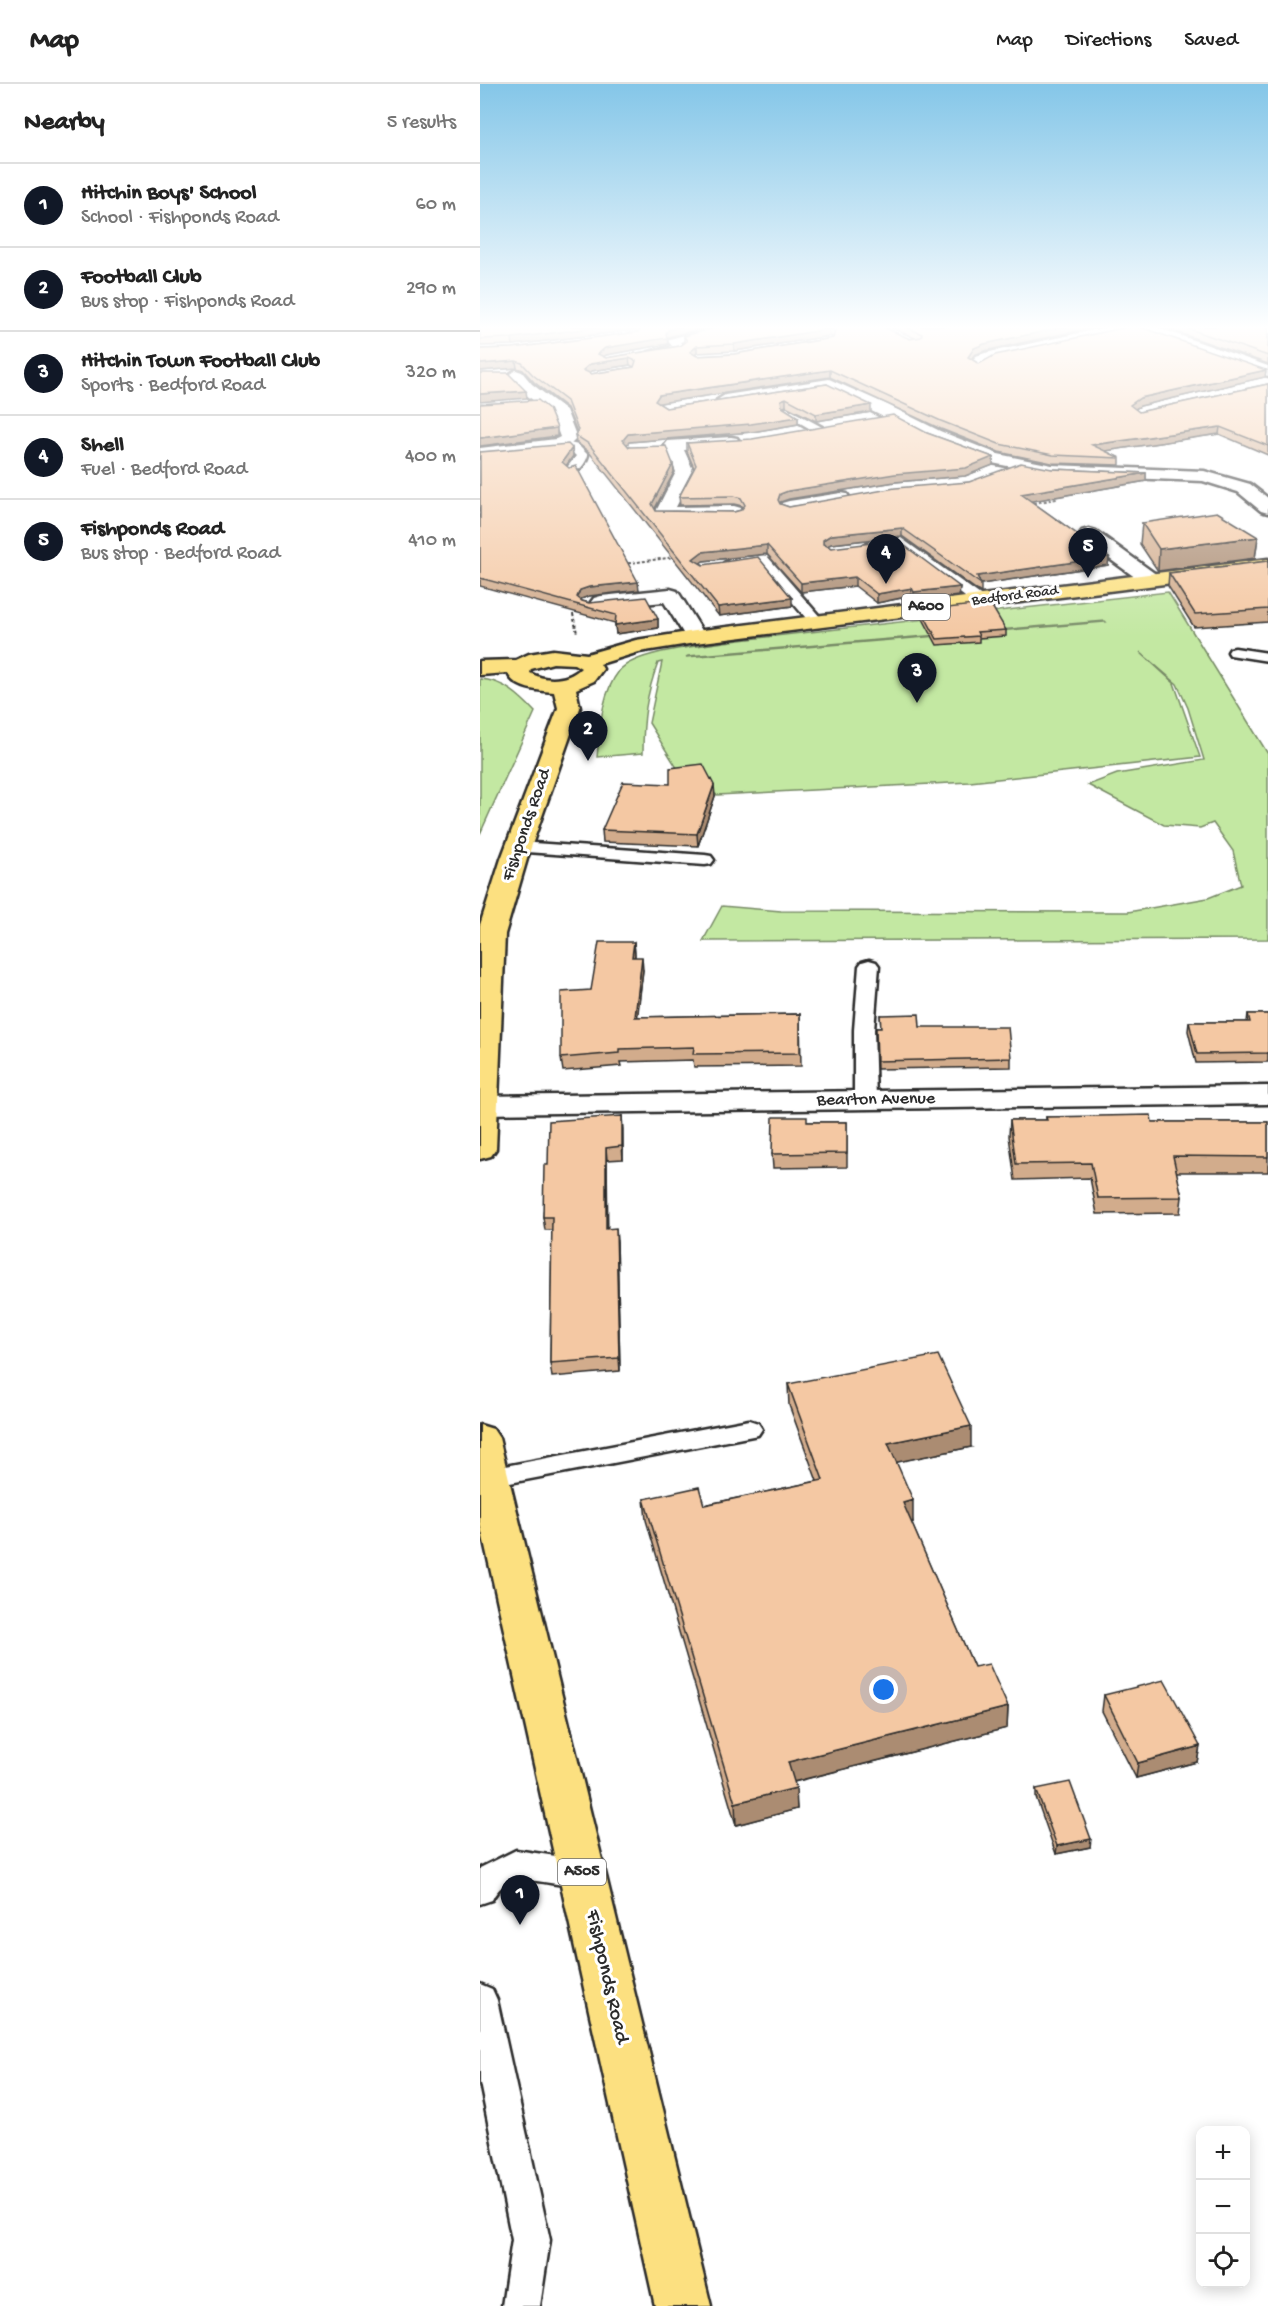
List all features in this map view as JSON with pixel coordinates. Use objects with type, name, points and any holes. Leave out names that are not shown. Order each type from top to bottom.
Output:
[{"type":"main road","name":"Bedford Road","points":[[586,661],[636,645],[1268,565]]},
{"type":"main road","points":[[480,668],[521,666],[534,659],[555,656],[575,657],[591,664],[592,669],[590,674],[576,681],[564,684],[542,684],[524,679],[519,675],[521,666]]},
{"type":"main road","name":"Fishponds Road","points":[[480,1149],[483,1105],[482,1072],[491,934],[568,708],[564,684]]},
{"type":"main road","name":"Fishponds Road","points":[[485,1458],[683,2306]]},
{"type":"street","points":[[480,453],[561,444],[568,441],[569,434],[566,430]]},
{"type":"street","points":[[795,432],[813,430]]},
{"type":"street","points":[[926,430],[961,447],[1016,464],[1052,470],[1204,476],[1244,488],[1268,507]]},
{"type":"street","points":[[654,447],[752,439]]},
{"type":"street","points":[[674,445],[685,472],[664,513],[734,512]]},
{"type":"street","points":[[990,475],[1016,464]]},
{"type":"street","points":[[789,507],[849,496],[823,485]]},
{"type":"street","points":[[1089,535],[1150,579]]},
{"type":"street","points":[[590,604],[670,595],[695,637]]},
{"type":"street","name":"Bearton Avenue","points":[[483,1105],[1268,1095]]},
{"type":"lane","points":[[561,444],[574,447],[582,455],[581,460],[571,470]]},
{"type":"lane","points":[[854,547],[901,542],[978,600]]},
{"type":"lane","points":[[715,566],[762,560],[816,621]]},
{"type":"lane","points":[[1234,651],[1268,657]]},
{"type":"lane","points":[[519,847],[705,860]]},
{"type":"lane","points":[[865,1100],[864,1030],[869,966]]},
{"type":"lane","points":[[485,1458],[749,1429]]},
{"type":"lane","points":[[480,1890],[483,1883],[516,1864],[582,1874]]},
{"type":"lane","points":[[480,2000],[531,2240],[521,2306]]},
{"type":"path","points":[[1024,505],[1056,499],[1052,470]]},
{"type":"path","points":[[620,564],[681,556]]},
{"type":"green space","points":[[1168,592],[1268,754],[1268,939],[703,941],[722,906],[781,911],[1128,912],[1208,898],[1241,885],[1233,851],[1213,823],[1200,828],[1164,825],[1088,785],[1117,774],[1204,760],[1188,708],[1177,684],[1140,652],[1174,683],[1200,757],[970,782],[717,795],[682,776],[649,723],[662,662],[658,663],[648,697],[643,753],[597,757],[608,690],[619,671],[627,664],[655,654],[731,641]],"holes":[[[1105,621],[1106,622],[686,657]]]},
{"type":"green space","points":[[480,679],[504,686],[535,712],[480,834]]},
{"type":"building","points":[[480,430],[544,430],[480,438]]},
{"type":"building","points":[[578,430],[681,430],[628,434],[623,440],[629,447],[666,446],[673,464],[652,504],[656,511],[734,512],[741,510],[745,505],[741,498],[734,496],[679,497],[696,465],[687,443],[752,439],[807,430],[921,430],[993,457],[966,468],[895,474],[780,494],[778,500],[780,504],[789,507],[895,488],[969,482],[1021,463],[1052,469],[1146,473],[1021,494],[1109,557],[977,576],[981,584],[902,528],[831,535],[823,540],[823,544],[831,548],[897,540],[960,587],[914,592],[912,588],[877,594],[855,577],[801,583],[767,545],[702,552],[693,559],[703,565],[758,557],[792,598],[718,607],[589,444],[575,435]]},
{"type":"building","points":[[963,430],[1201,430],[1092,445],[1120,458],[1053,455],[999,444]]},
{"type":"building","points":[[1227,430],[1268,430],[1268,446]]},
{"type":"building","points":[[568,444],[572,448],[562,462],[569,468],[576,466],[638,582],[589,587],[580,590],[577,597],[589,603],[646,597],[658,619],[615,625],[616,615],[480,578],[480,452]]},
{"type":"building","points":[[1217,512],[1258,537],[1159,549],[1142,523]]},
{"type":"building","points":[[1268,561],[1268,609],[1195,614],[1169,573]]},
{"type":"building","points":[[990,603],[1006,630],[977,632],[979,636],[937,639],[922,611]]},
{"type":"building","points":[[703,764],[714,785],[697,834],[602,830],[623,782],[670,784],[670,768]]},
{"type":"building","points":[[599,942],[634,942],[632,957],[642,957],[635,1017],[800,1014],[800,1053],[693,1054],[694,1047],[619,1049],[619,1053],[561,1058],[561,992],[591,990]]},
{"type":"building","points":[[919,1014],[920,1027],[1008,1027],[1011,1058],[877,1061],[876,1028],[881,1028],[880,1015]]},
{"type":"building","points":[[1248,1014],[1268,1014],[1268,1053],[1197,1054],[1189,1022],[1250,1022]]},
{"type":"building","points":[[1151,1115],[1152,1122],[1268,1122],[1268,1157],[1173,1156],[1182,1197],[1098,1198],[1091,1163],[1016,1164],[1010,1120]]},
{"type":"building","points":[[622,1116],[622,1146],[606,1148],[606,1229],[616,1228],[619,1358],[550,1363],[552,1217],[543,1217],[544,1165],[548,1165],[549,1121]]},
{"type":"building","points":[[773,1117],[807,1117],[807,1122],[847,1122],[847,1153],[772,1154]]},
{"type":"building","points":[[938,1355],[971,1426],[888,1443],[913,1500],[903,1503],[974,1667],[989,1664],[1008,1707],[788,1762],[796,1788],[735,1803],[644,1499],[699,1487],[704,1505],[823,1480],[788,1384]]},
{"type":"building","points":[[1164,1680],[1200,1746],[1138,1763],[1104,1695]]},
{"type":"building","points":[[1070,1782],[1091,1839],[1057,1846],[1036,1789]]},
{"type":"place","name":"Fishponds Road","points":[[1088,578]]},
{"type":"place","name":"Shell","points":[[886,584]]},
{"type":"place","name":"Hitchin Town Football Club","points":[[917,703]]},
{"type":"place","name":"Football Club","points":[[588,761]]},
{"type":"place","name":"Hitchin Boys' School","points":[[520,1925]]}]
